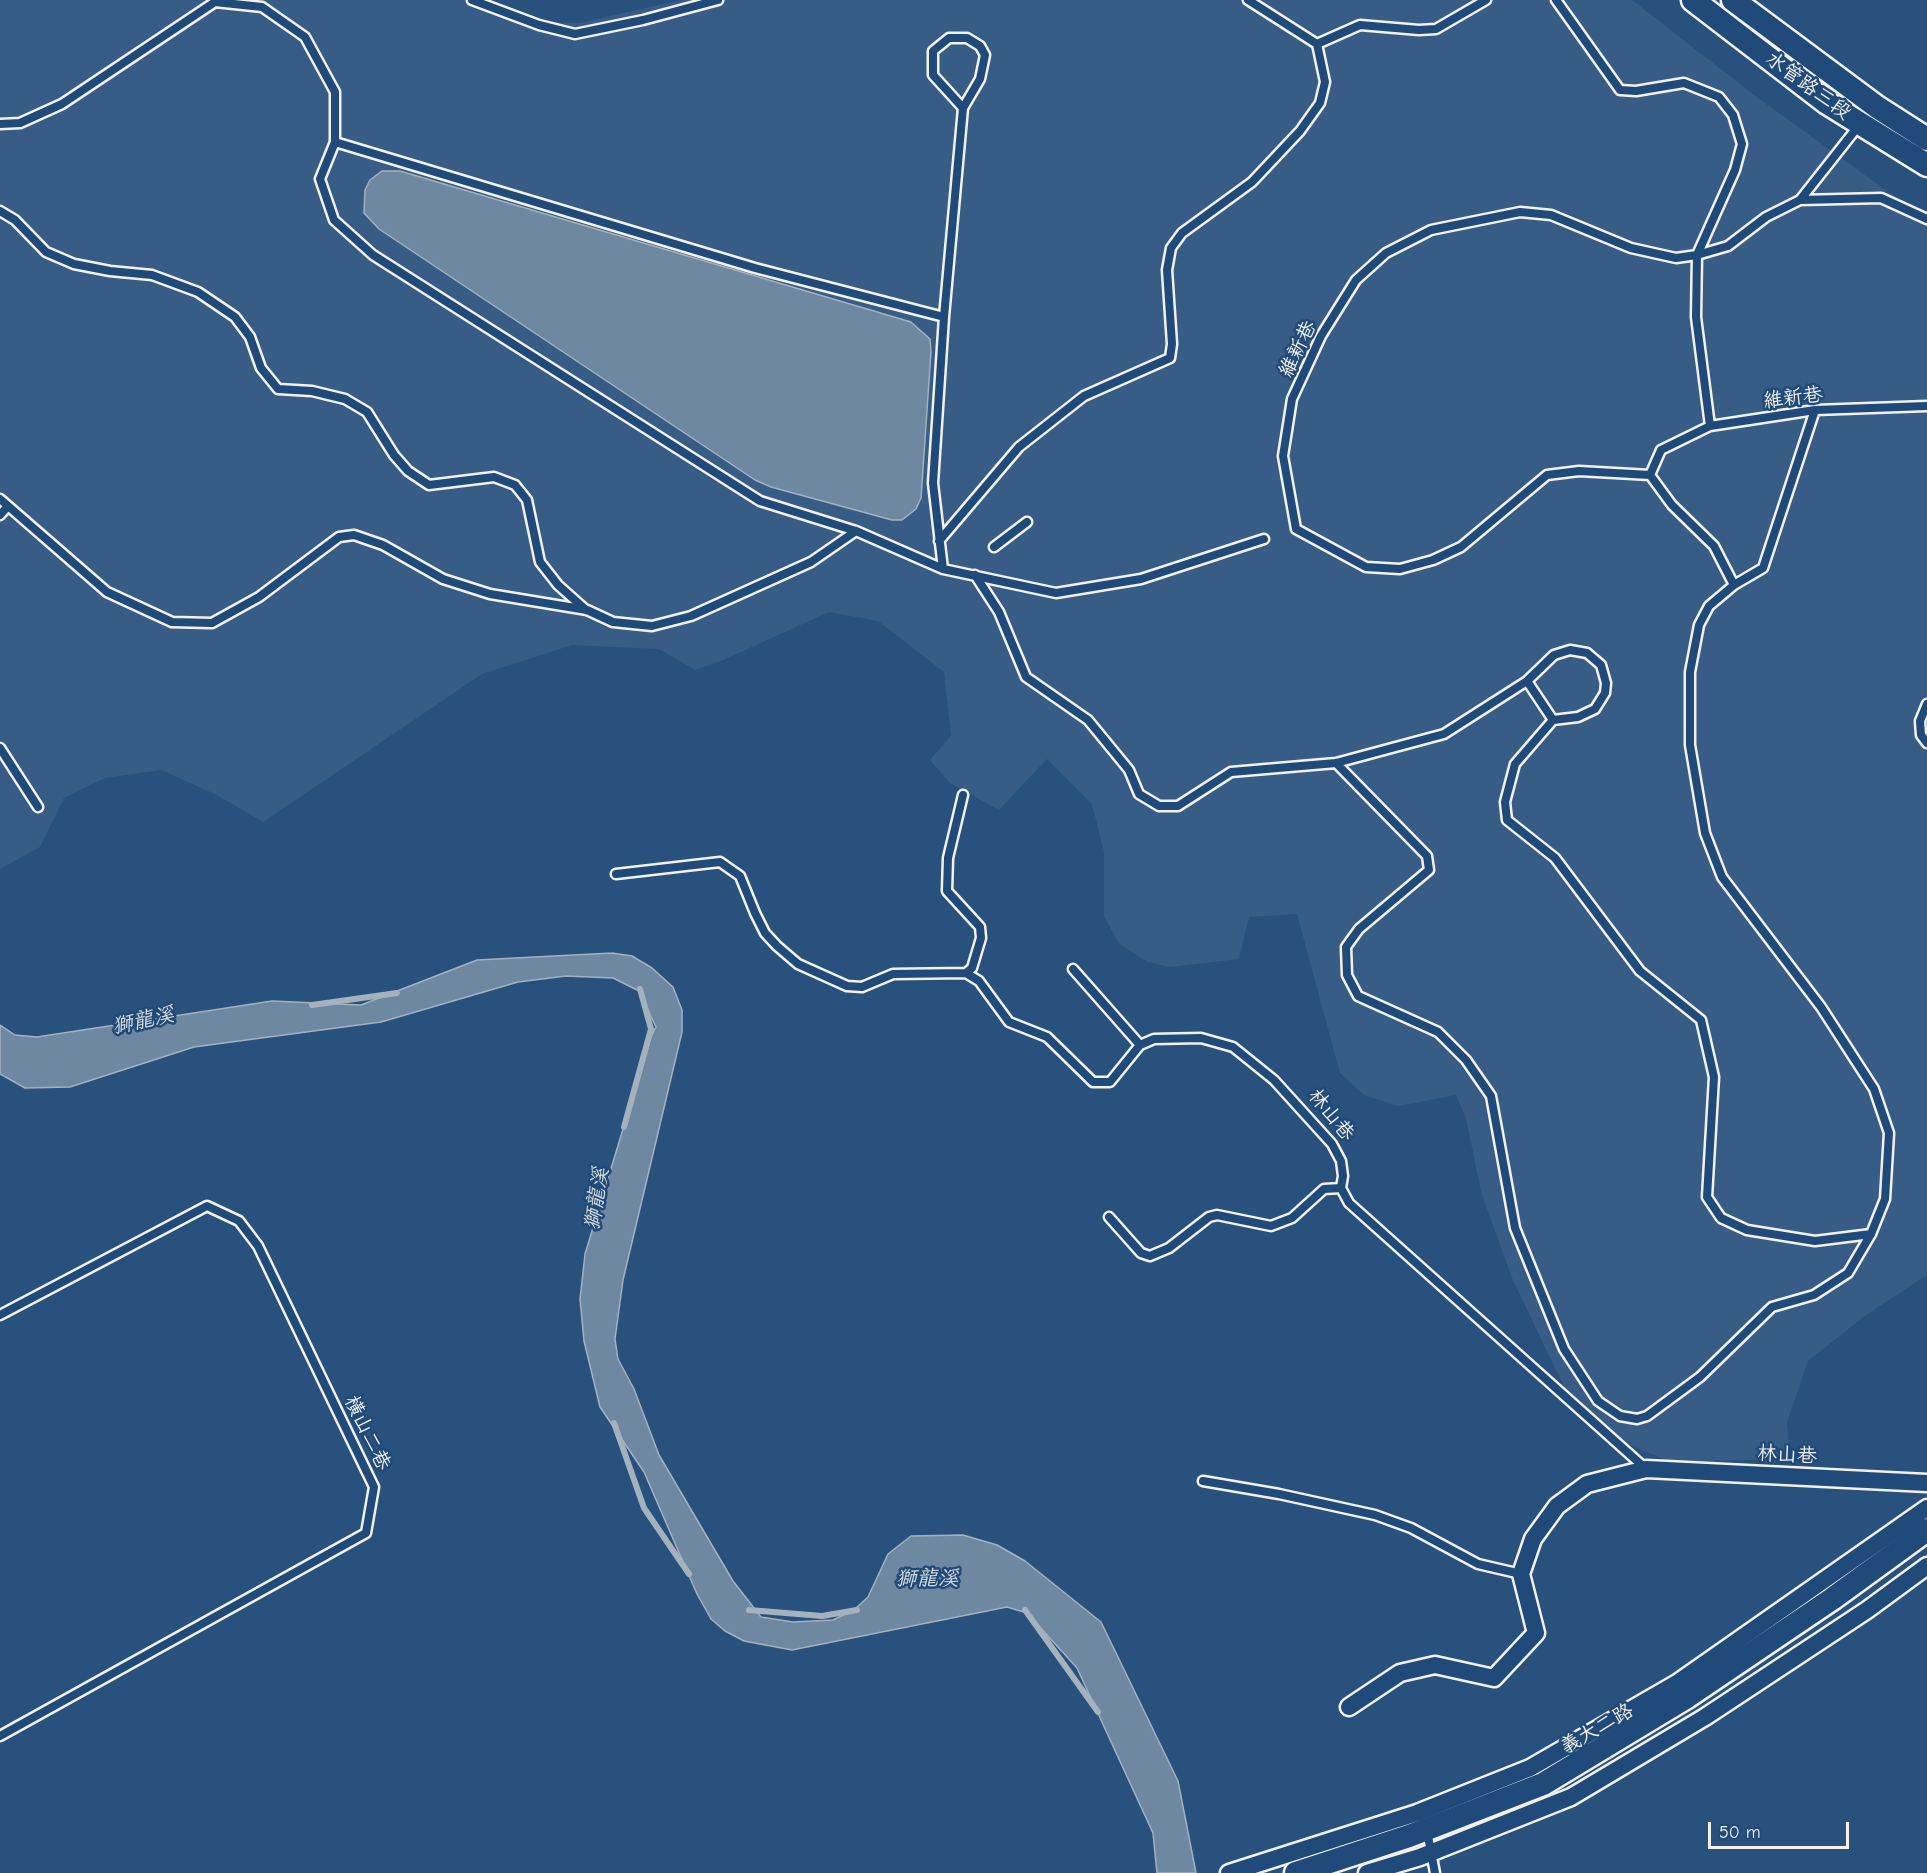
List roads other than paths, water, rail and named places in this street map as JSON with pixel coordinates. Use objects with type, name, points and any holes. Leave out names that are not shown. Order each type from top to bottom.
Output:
[{"type":"street","name":"水管路三段","points":[[1693,0],[1827,103],[1927,165]]},
{"type":"street","points":[[1733,0],[1876,107],[1927,139]]},
{"type":"street","name":"林山巷","points":[[1521,1574],[1533,1539],[1557,1506],[1587,1484],[1646,1469],[1927,1484]]},
{"type":"street","name":"義大二路","points":[[1296,1873],[1412,1824],[1530,1768],[1677,1683],[1927,1508]]},
{"type":"street","name":"義大二路","points":[[1229,1873],[1412,1824],[1543,1784],[1687,1697],[1832,1599],[1927,1530]]},
{"type":"street","points":[[1367,1873],[1425,1855],[1570,1797],[1705,1717],[1867,1610],[1927,1566]]},
{"type":"street","points":[[1349,1707],[1400,1673],[1435,1665],[1494,1678],[1536,1633],[1521,1574]]},
{"type":"lane","points":[[472,0],[539,26],[575,34],[643,20],[718,0]]},
{"type":"lane","points":[[939,541],[1018,447],[1084,396],[1170,358],[1172,344],[1167,270],[1172,248],[1182,233],[1252,182],[1300,131],[1320,103],[1325,82],[1317,44],[1248,0]]},
{"type":"lane","points":[[1317,44],[1360,25],[1419,30],[1436,29],[1486,0]]},
{"type":"lane","points":[[1556,0],[1620,90],[1636,91],[1684,83],[1719,97],[1733,115],[1742,144],[1735,170],[1697,255],[1696,317],[1710,426]]},
{"type":"lane","points":[[0,124],[20,123],[62,104],[215,2],[263,3],[305,37],[335,92],[335,142],[320,178],[334,220],[373,255],[760,501],[856,531],[944,569],[1056,593],[1141,579],[1264,539]]},
{"type":"lane","points":[[944,569],[933,483],[944,317],[963,108],[980,79],[985,55],[980,46],[967,38],[949,38],[933,51],[933,75],[963,108]]},
{"type":"lane","name":"維新巷","points":[[1800,200],[1860,123]]},
{"type":"lane","points":[[335,142],[755,268],[944,317]]},
{"type":"lane","name":"維新巷","points":[[1927,219],[1881,198],[1800,200],[1766,217],[1728,246],[1676,258],[1631,248],[1551,215],[1520,212],[1431,230],[1386,253],[1356,280],[1321,336],[1292,399],[1283,456],[1296,529],[1366,567],[1400,569],[1433,560],[1461,547],[1547,475],[1579,471],[1650,475],[1661,450],[1710,426],[1815,410],[1927,406]]},
{"type":"lane","points":[[0,211],[15,220],[46,252],[65,260],[110,271],[152,275],[198,292],[235,317],[250,337],[261,368],[278,389],[312,391],[345,399],[367,411],[394,455],[408,471],[429,485],[494,477],[515,485],[527,501],[530,510],[540,562],[558,585],[587,610]]},
{"type":"lane","points":[[1336,763],[1427,855],[1430,870],[1359,929],[1346,947],[1347,975],[1358,996],[1438,1032],[1466,1060],[1491,1096],[1515,1228],[1564,1349],[1598,1401],[1620,1416],[1637,1419],[1647,1416],[1700,1377],[1772,1307],[1814,1295],[1848,1273],[1871,1234],[1885,1199],[1889,1133],[1874,1089],[1821,1007],[1722,877],[1700,809],[1690,744],[1690,672],[1698,625],[1709,606],[1734,585],[1763,568],[1815,410]]},
{"type":"lane","points":[[1650,475],[1672,505],[1714,546],[1734,585]]},
{"type":"lane","points":[[0,499],[107,592],[172,622],[212,623],[259,597],[339,537],[354,535],[383,545],[443,579],[462,585],[501,596],[587,610],[613,622],[652,626],[691,616],[811,562],[856,531]]},
{"type":"lane","points":[[0,515],[8,506]]},
{"type":"lane","points":[[994,547],[1027,522]]},
{"type":"lane","points":[[975,575],[999,612],[1026,677],[1088,720],[1129,770],[1139,794],[1158,806],[1178,806],[1231,772],[1336,763],[1444,734],[1527,681],[1561,651],[1587,653],[1601,665],[1606,683],[1605,693],[1595,709],[1578,717],[1553,720],[1515,764],[1505,802],[1507,820],[1555,858],[1640,971],[1701,1020],[1714,1077],[1707,1197],[1721,1218],[1747,1230],[1815,1241],[1871,1234]]},
{"type":"lane","points":[[1527,681],[1553,720]]},
{"type":"lane","points":[[1927,704],[1920,721],[1921,735],[1927,743]]},
{"type":"lane","points":[[0,748],[38,807]]},
{"type":"lane","points":[[963,795],[948,858],[947,891],[980,927],[978,948],[972,968],[966,973]]},
{"type":"lane","points":[[616,874],[720,862],[740,876],[765,933],[798,964],[847,987],[862,987],[893,974],[966,973],[979,981],[1009,1022],[1047,1037],[1093,1082],[1110,1082],[1140,1045],[1073,969]]},
{"type":"lane","name":"林山巷","points":[[1140,1045],[1154,1039],[1201,1038],[1233,1047],[1274,1080],[1332,1143],[1341,1161],[1343,1176],[1341,1188]]},
{"type":"lane","points":[[1109,1217],[1141,1253],[1150,1256],[1168,1248],[1209,1217],[1217,1215],[1271,1226],[1292,1218],[1324,1189],[1341,1188],[1349,1203],[1646,1469]]},
{"type":"lane","name":"橫山二巷","points":[[0,1315],[207,1206],[239,1221],[258,1246],[374,1487],[366,1533],[0,1736]]},
{"type":"lane","points":[[1203,1481],[1279,1494],[1375,1515],[1410,1528],[1478,1564],[1521,1574]]},
{"type":"lane","points":[[1412,1824],[1435,1873]]},
{"type":"water","points":[[382,171],[400,171],[911,322],[930,339],[931,352],[921,498],[916,509],[902,520],[892,520],[771,487],[755,480],[379,229],[364,213],[365,190],[370,180]]},
{"type":"water","name":"獅龍溪","points":[[612,953],[632,956],[652,968],[673,987],[682,1010],[682,1032],[623,1280],[615,1339],[618,1359],[634,1389],[659,1455],[733,1581],[761,1617],[793,1622],[833,1620],[854,1610],[868,1597],[888,1554],[911,1536],[963,1535],[997,1545],[1025,1561],[1101,1622],[1178,1781],[1196,1873],[1157,1873],[1153,1833],[1077,1668],[1027,1613],[1007,1607],[792,1650],[744,1641],[725,1631],[711,1619],[697,1594],[644,1472],[600,1407],[584,1341],[580,1299],[585,1254],[656,1027],[639,991],[613,978],[566,976],[518,982],[381,1022],[194,1047],[70,1087],[25,1088],[0,1074],[0,1025],[15,1035],[37,1037],[272,1001],[361,1005],[477,960]]},
{"type":"waterway","name":"獅龍溪","points":[[624,1127],[651,1029],[640,989]]},
{"type":"waterway","name":"獅龍溪","points":[[312,1005],[397,993]]},
{"type":"waterway","name":"獅龍溪","points":[[614,1423],[644,1508],[689,1574]]},
{"type":"waterway","name":"獅龍溪","points":[[749,1610],[822,1616],[857,1610]]},
{"type":"waterway","name":"獅龍溪","points":[[1025,1610],[1098,1712]]}]
